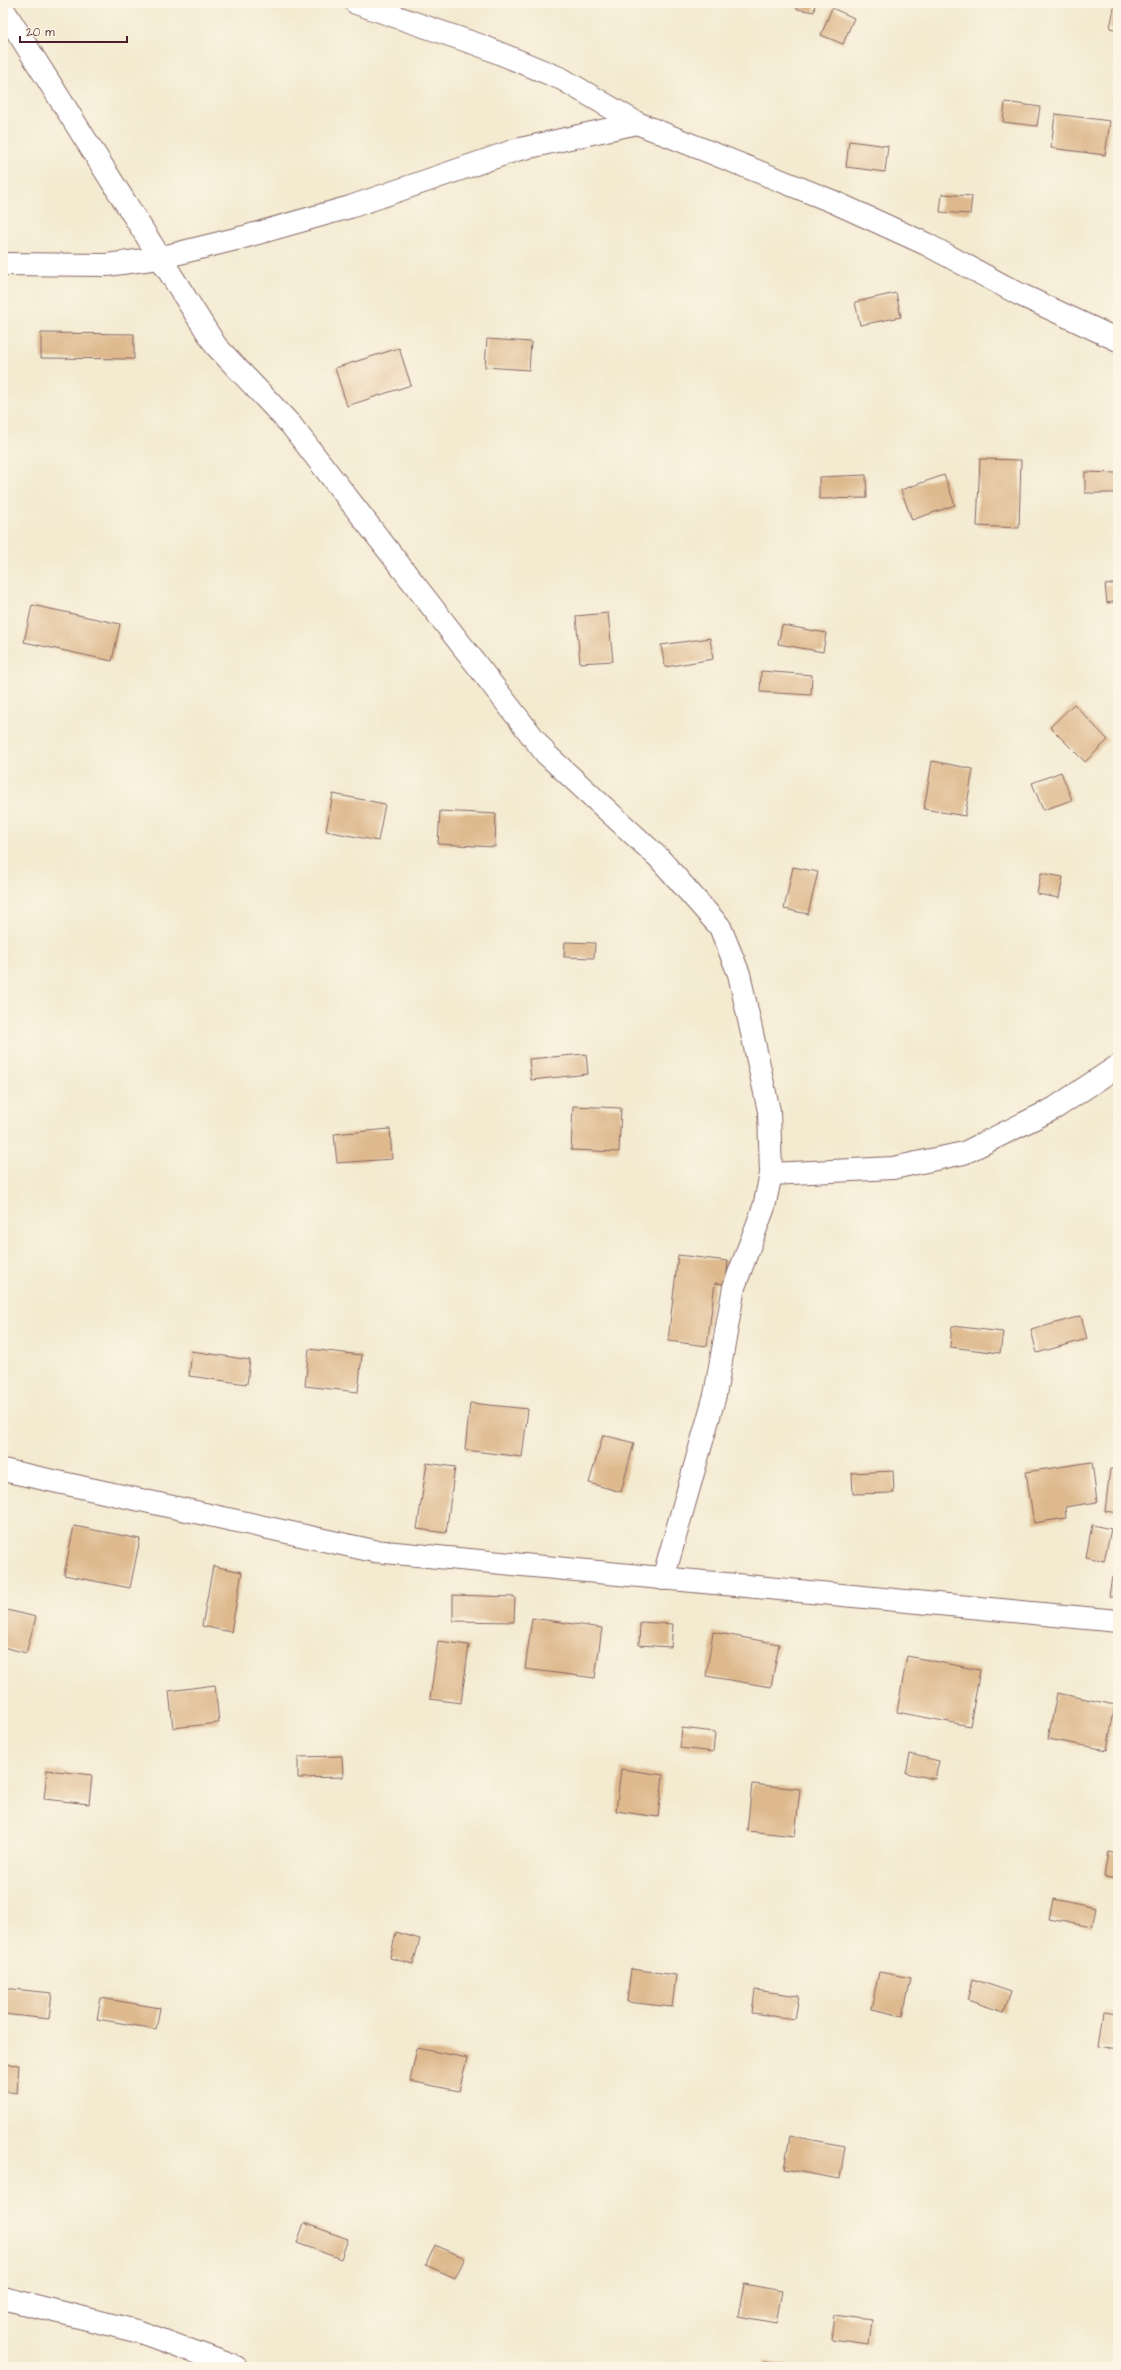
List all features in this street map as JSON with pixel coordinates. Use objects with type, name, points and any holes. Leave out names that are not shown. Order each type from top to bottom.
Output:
[{"type":"street","points":[[356,3],[482,46],[562,79],[637,123],[834,202],[926,244],[1019,294],[1118,340]]},
{"type":"street","points":[[3,10],[216,346],[291,426],[546,754],[659,858],[720,927],[739,974],[769,1111],[771,1174],[764,1206],[734,1287],[715,1395],[663,1579]]},
{"type":"street","points":[[3,264],[107,265],[159,258],[244,237],[350,207],[516,150],[637,123]]},
{"type":"street","points":[[771,1174],[893,1168],[964,1153],[1055,1108],[1118,1066]]},
{"type":"street","points":[[3,1470],[374,1551],[1118,1621]]},
{"type":"street","points":[[3,2298],[140,2332],[236,2367]]},
{"type":"building","points":[[798,3],[815,3],[814,12],[797,9]]},
{"type":"building","points":[[1115,3],[1118,3],[1118,30],[1110,28]]},
{"type":"building","points":[[832,8],[854,18],[843,44],[821,35]]},
{"type":"building","points":[[1005,102],[1040,107],[1037,126],[1003,122]]},
{"type":"building","points":[[1055,114],[1110,121],[1105,155],[1051,148]]},
{"type":"building","points":[[849,141],[888,146],[885,172],[846,167]]},
{"type":"building","points":[[942,194],[972,196],[970,214],[940,212]]},
{"type":"building","points":[[896,293],[901,317],[860,325],[855,302]]},
{"type":"building","points":[[41,333],[134,334],[134,359],[41,358]]},
{"type":"building","points":[[487,339],[531,342],[529,370],[485,367]]},
{"type":"building","points":[[399,348],[411,385],[347,406],[335,368]]},
{"type":"building","points":[[980,459],[1021,460],[1019,528],[977,526]]},
{"type":"building","points":[[1085,472],[1118,473],[1118,493],[1085,493]]},
{"type":"building","points":[[866,475],[867,498],[819,499],[819,477]]},
{"type":"building","points":[[944,475],[955,505],[912,520],[901,490]]},
{"type":"building","points":[[1118,583],[1118,601],[1107,603],[1105,585]]},
{"type":"building","points":[[32,605],[120,624],[112,661],[24,642]]},
{"type":"building","points":[[608,613],[613,661],[580,663],[576,616]]},
{"type":"building","points":[[782,625],[826,633],[823,652],[778,644]]},
{"type":"building","points":[[710,638],[713,659],[665,667],[661,645]]},
{"type":"building","points":[[761,671],[812,675],[811,695],[760,692]]},
{"type":"building","points":[[1074,704],[1108,740],[1085,762],[1050,727]]},
{"type":"building","points":[[932,761],[973,769],[965,816],[924,809]]},
{"type":"building","points":[[1061,772],[1072,800],[1043,810],[1032,783]]},
{"type":"building","points":[[333,794],[385,804],[378,841],[326,831]]},
{"type":"building","points":[[440,811],[496,814],[495,847],[438,844]]},
{"type":"building","points":[[793,867],[818,872],[808,914],[784,909]]},
{"type":"building","points":[[1041,873],[1063,877],[1059,898],[1037,894]]},
{"type":"building","points":[[565,942],[595,943],[594,958],[564,957]]},
{"type":"building","points":[[586,1054],[588,1074],[531,1080],[529,1059]]},
{"type":"building","points":[[573,1106],[621,1108],[619,1152],[571,1150]]},
{"type":"building","points":[[390,1129],[392,1159],[337,1163],[334,1134]]},
{"type":"building","points":[[678,1255],[728,1261],[726,1284],[715,1283],[707,1346],[668,1341]]},
{"type":"building","points":[[1081,1316],[1087,1339],[1037,1353],[1031,1330]]},
{"type":"building","points":[[3,1318],[6,1327],[3,1328]]},
{"type":"building","points":[[952,1326],[1003,1332],[1000,1353],[950,1347]]},
{"type":"building","points":[[309,1349],[362,1355],[358,1392],[305,1386]]},
{"type":"building","points":[[192,1351],[250,1360],[247,1384],[189,1376]]},
{"type":"building","points":[[470,1403],[528,1409],[522,1457],[465,1450]]},
{"type":"building","points":[[603,1435],[634,1443],[621,1492],[589,1483]]},
{"type":"building","points":[[1092,1462],[1097,1502],[1065,1507],[1066,1518],[1034,1523],[1026,1472]]},
{"type":"building","points":[[427,1463],[455,1467],[446,1533],[417,1529]]},
{"type":"building","points":[[1110,1469],[1118,1470],[1118,1513],[1105,1511]]},
{"type":"building","points":[[893,1471],[894,1493],[853,1494],[852,1473]]},
{"type":"building","points":[[1092,1525],[1111,1529],[1104,1561],[1086,1557]]},
{"type":"building","points":[[74,1526],[140,1539],[130,1588],[64,1575]]},
{"type":"building","points":[[213,1566],[242,1572],[231,1632],[202,1626]]},
{"type":"building","points":[[1112,1577],[1118,1578],[1118,1598],[1109,1596]]},
{"type":"building","points":[[453,1595],[515,1597],[514,1622],[453,1621]]},
{"type":"building","points":[[3,1609],[36,1617],[26,1653],[3,1647]]},
{"type":"building","points":[[532,1618],[602,1628],[595,1678],[525,1669]]},
{"type":"building","points":[[640,1622],[673,1624],[671,1647],[639,1645]]},
{"type":"building","points":[[713,1632],[779,1644],[771,1687],[706,1676]]},
{"type":"building","points":[[438,1641],[469,1645],[461,1703],[430,1699]]},
{"type":"building","points":[[907,1656],[980,1670],[970,1726],[897,1712]]},
{"type":"building","points":[[215,1685],[219,1723],[173,1728],[169,1691]]},
{"type":"building","points":[[1057,1693],[1115,1705],[1107,1750],[1048,1739]]},
{"type":"building","points":[[682,1728],[715,1732],[713,1752],[680,1748]]},
{"type":"building","points":[[910,1754],[939,1761],[935,1779],[906,1773]]},
{"type":"building","points":[[342,1756],[343,1777],[298,1778],[298,1757]]},
{"type":"building","points":[[621,1769],[663,1775],[658,1817],[616,1811]]},
{"type":"building","points":[[47,1770],[92,1775],[89,1804],[44,1799]]},
{"type":"building","points":[[752,1784],[800,1789],[795,1836],[747,1831]]},
{"type":"building","points":[[1108,1852],[1118,1854],[1118,1879],[1104,1877]]},
{"type":"building","points":[[1053,1899],[1096,1908],[1092,1927],[1049,1919]]},
{"type":"building","points":[[396,1932],[420,1939],[413,1964],[390,1958]]},
{"type":"building","points":[[631,1969],[676,1975],[672,2007],[627,2002]]},
{"type":"building","points":[[879,1972],[911,1978],[903,2016],[871,2009]]},
{"type":"building","points":[[973,1979],[1011,1992],[1004,2012],[967,2000]]},
{"type":"building","points":[[3,1988],[52,1993],[49,2019],[3,2014]]},
{"type":"building","points":[[755,1990],[799,1996],[795,2019],[752,2013]]},
{"type":"building","points":[[101,1998],[160,2008],[156,2029],[97,2019]]},
{"type":"building","points":[[1104,2011],[1118,2013],[1118,2049],[1099,2046]]},
{"type":"building","points":[[417,2048],[467,2058],[459,2091],[410,2081]]},
{"type":"building","points":[[3,2064],[19,2065],[17,2093],[3,2091]]},
{"type":"building","points":[[790,2136],[845,2146],[840,2179],[784,2169]]},
{"type":"building","points":[[304,2223],[348,2239],[341,2259],[297,2243]]},
{"type":"building","points":[[435,2245],[465,2258],[455,2278],[426,2265]]},
{"type":"building","points":[[744,2284],[782,2291],[776,2323],[738,2316]]},
{"type":"building","points":[[834,2315],[872,2320],[869,2345],[831,2340]]},
{"type":"building","points":[[764,2361],[791,2366],[791,2367],[763,2367]]}]
